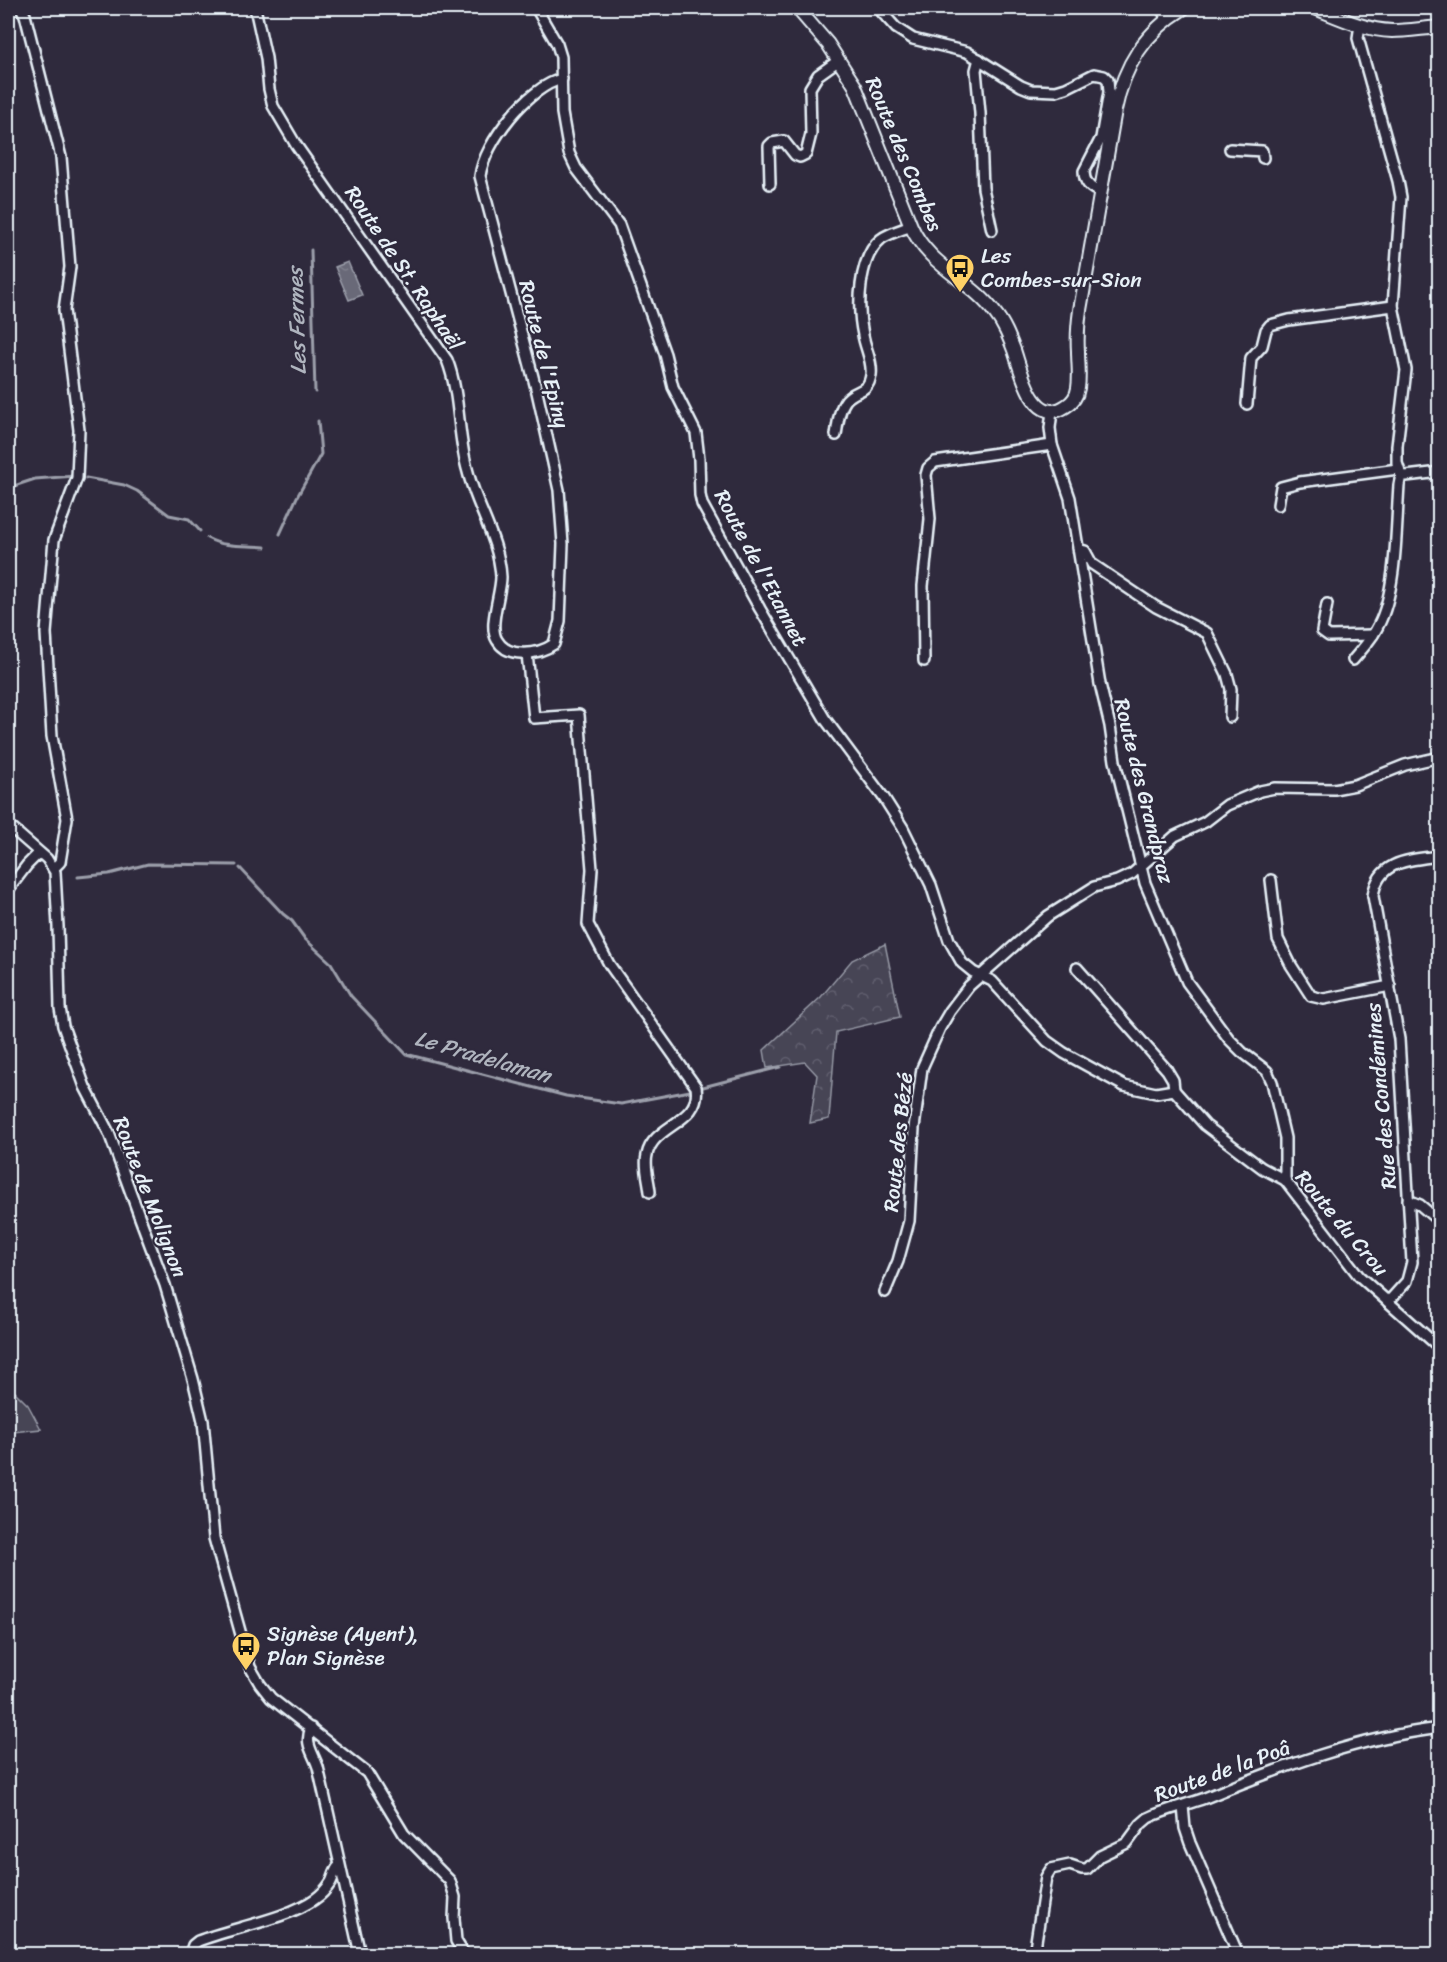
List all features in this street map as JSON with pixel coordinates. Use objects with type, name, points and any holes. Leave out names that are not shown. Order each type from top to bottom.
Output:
[{"type":"street","points":[[8,825],[54,868],[60,862],[67,819],[52,736],[46,633],[54,540],[77,478],[79,430],[64,310],[70,267],[61,157],[25,15],[21,8]]},
{"type":"street","name":"Route de St. Raphaël","points":[[255,8],[273,106],[296,145],[447,360],[453,375],[467,471],[492,531],[501,575],[494,621],[495,638],[504,648],[526,654]]},
{"type":"street","name":"Route de l'Etannet","points":[[536,8],[557,44],[561,57],[562,113],[569,153],[576,168],[624,234],[635,273],[665,354],[673,387],[696,433],[700,495],[706,513],[825,719],[884,798],[903,828],[931,885],[949,940],[958,957],[966,968],[982,975]]},
{"type":"street","name":"Route des Combes","points":[[797,8],[839,60],[862,103],[910,226],[927,253],[994,312],[1010,340],[1031,396],[1042,407],[1052,411]]},
{"type":"street","points":[[878,8],[896,28],[913,39],[967,52],[1021,86],[1038,91],[1056,91],[1094,75],[1104,75],[1108,80],[1109,92],[1101,138],[1084,171],[1088,184],[1100,191]]},
{"type":"street","points":[[1052,411],[1068,405],[1078,389],[1079,317],[1100,191],[1123,79],[1139,48],[1164,13],[1184,8]]},
{"type":"street","points":[[1315,8],[1360,25],[1392,31],[1440,27]]},
{"type":"street","points":[[1353,660],[1373,635],[1383,614],[1389,593],[1400,472],[1397,446],[1406,370],[1393,306],[1401,197],[1358,38],[1360,25]]},
{"type":"street","points":[[979,58],[976,69],[981,122],[983,188],[992,230]]},
{"type":"street","points":[[770,184],[769,146],[772,143],[784,141],[795,155],[800,157],[806,154],[811,134],[810,88],[818,75],[839,60]]},
{"type":"street","name":"Route de l'Epiny","points":[[526,654],[545,650],[554,645],[560,621],[563,544],[559,490],[537,392],[480,176],[487,151],[511,119],[543,86],[562,79]]},
{"type":"street","points":[[1230,149],[1262,151],[1263,158]]},
{"type":"street","points":[[836,435],[843,405],[852,394],[865,388],[871,377],[870,361],[860,321],[865,264],[874,247],[881,240],[910,226]]},
{"type":"street","points":[[1247,404],[1252,354],[1262,346],[1266,330],[1270,325],[1289,320],[1393,306]]},
{"type":"street","name":"Route des Grandpraz","points":[[1052,411],[1050,428],[1052,445],[1070,498],[1100,684],[1145,883],[1187,982],[1229,1038],[1242,1052],[1267,1071],[1272,1082],[1285,1138],[1285,1180]]},
{"type":"street","points":[[924,661],[922,586],[930,519],[926,475],[928,468],[935,462],[1052,445]]},
{"type":"street","points":[[1278,505],[1281,487],[1300,482],[1400,472],[1414,476],[1440,472]]},
{"type":"street","points":[[1079,550],[1085,551],[1092,564],[1156,607],[1207,633],[1227,674],[1231,690],[1230,717]]},
{"type":"street","points":[[1327,604],[1322,631],[1329,636],[1373,635]]},
{"type":"street","points":[[526,654],[534,718],[579,715],[592,869],[588,924],[609,964],[696,1087],[697,1099],[690,1112],[655,1140],[650,1147],[646,1164],[650,1192]]},
{"type":"street","name":"Route des Bézé","points":[[885,1292],[898,1261],[909,1221],[914,1128],[922,1068],[950,1011],[969,986],[1048,916],[1094,887],[1132,874],[1175,836],[1205,822],[1227,806],[1260,791],[1289,787],[1341,788],[1405,765],[1440,757]]},
{"type":"street","points":[[8,890],[39,853]]},
{"type":"street","name":"Rue des Condémines","points":[[1388,1302],[1407,1281],[1411,1269],[1399,1039],[1373,896],[1376,882],[1381,874],[1391,866],[1440,856]]},
{"type":"street","name":"Route de Molignon","points":[[54,868],[60,1008],[63,1026],[85,1087],[109,1133],[141,1218],[165,1285],[193,1379],[203,1421],[214,1538],[246,1658],[260,1684],[271,1698],[367,1773],[404,1834],[450,1881],[455,1898],[453,1918],[456,1941],[464,1954]]},
{"type":"street","points":[[1271,880],[1278,939],[1311,996],[1324,999],[1390,986]]},
{"type":"street","name":"Route du Crou","points":[[1077,968],[1167,1070],[1173,1080],[1174,1090],[1205,1125],[1262,1168],[1285,1180],[1359,1276],[1440,1348]]},
{"type":"street","points":[[982,975],[999,988],[1047,1041],[1064,1053],[1124,1086],[1156,1093],[1174,1090]]},
{"type":"street","points":[[1408,1200],[1420,1205],[1440,1222]]},
{"type":"street","points":[[311,1728],[307,1741],[318,1767],[360,1954]]},
{"type":"street","name":"Route de la Poâ","points":[[1034,1954],[1048,1872],[1051,1869],[1064,1865],[1087,1869],[1100,1856],[1127,1843],[1148,1818],[1244,1782],[1375,1739],[1440,1728]]},
{"type":"street","points":[[1183,1806],[1185,1828],[1190,1843],[1238,1954]]},
{"type":"street","points":[[190,1954],[193,1945],[198,1941],[301,1908],[325,1891],[339,1866]]},
{"type":"green space","points":[[885,944],[900,1017],[836,1032],[829,1119],[810,1123],[817,1075],[805,1062],[767,1068],[764,1050],[821,997],[852,960]]},
{"type":"green space","points":[[15,1392],[28,1405],[41,1429],[12,1432],[14,1471],[8,1463],[8,1394]]},
{"type":"water","points":[[348,262],[362,295],[349,300],[335,267]]},
{"type":"waterway","name":"Les Fermes","points":[[311,250],[315,392]]},
{"type":"waterway","name":"Les Fermes","points":[[280,534],[321,454],[318,421]]},
{"type":"waterway","name":"Les Fermes","points":[[8,488],[35,479],[75,476]]},
{"type":"waterway","name":"Les Fermes","points":[[86,478],[124,485],[137,491],[169,515],[189,519],[200,531]]},
{"type":"waterway","name":"Les Fermes","points":[[207,538],[228,545],[265,547]]},
{"type":"waterway","name":"Le Pradelaman","points":[[78,877],[109,874],[148,864],[236,865]]},
{"type":"waterway","name":"Le Pradelaman","points":[[240,868],[292,921],[305,939],[331,963],[351,996],[406,1054],[566,1096],[621,1104],[690,1091]]},
{"type":"waterway","name":"Le Pradelaman","points":[[703,1087],[780,1067]]},
{"type":"place","name":"Les Combes-sur-Sion","points":[[960,294]]},
{"type":"place","name":"Signèse (Ayent), Plan Signèse","points":[[246,1672]]}]
